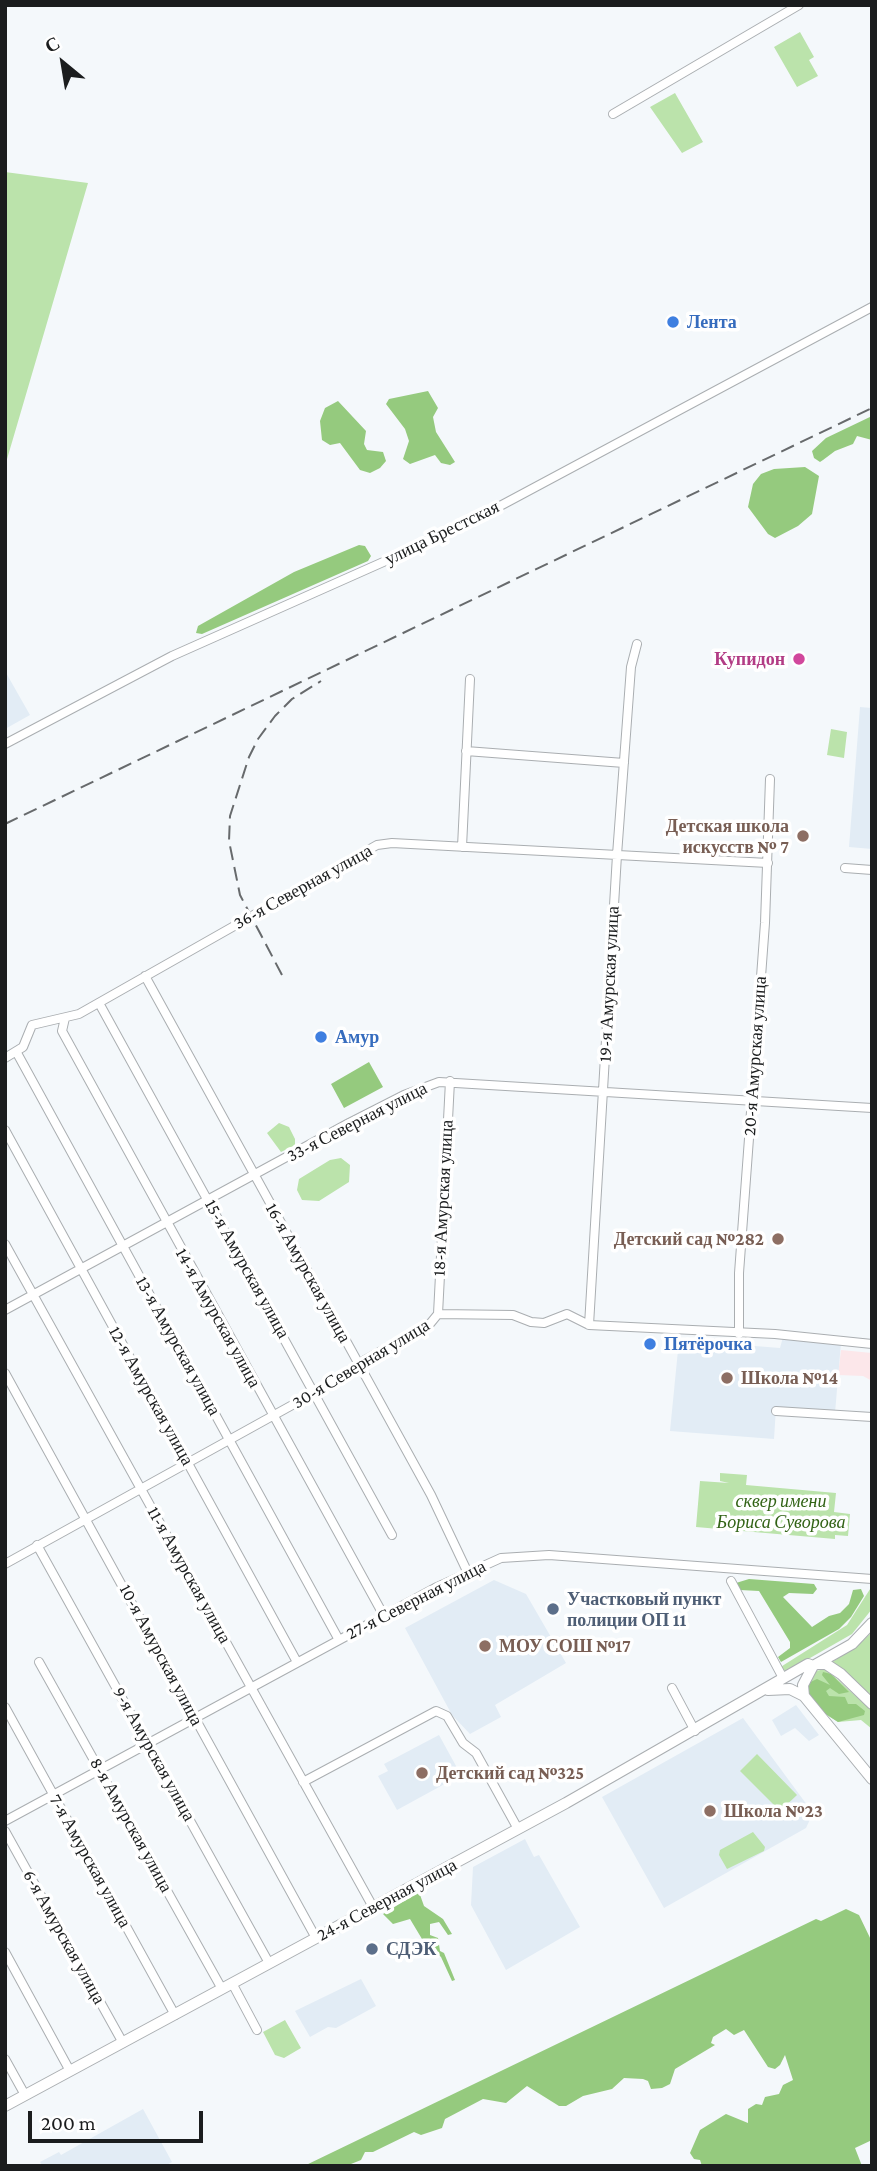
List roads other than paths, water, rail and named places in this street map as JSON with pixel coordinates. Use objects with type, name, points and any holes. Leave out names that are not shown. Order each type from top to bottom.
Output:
[{"type":"main road","name":"24-я Северная улица","points":[[5,2106],[518,1829],[768,1690],[770,1685],[807,1664],[815,1665],[852,1644],[872,1623]]},
{"type":"main road","points":[[804,1696],[803,1681],[815,1665],[826,1664],[841,1674],[872,1704]]},
{"type":"main road","points":[[768,1690],[790,1689],[804,1696],[872,1779]]},
{"type":"street","points":[[613,114],[799,5]]},
{"type":"street","name":"улица Брестская","points":[[5,744],[172,656],[464,524],[872,307]]},
{"type":"street","name":"19-я Амурская улица","points":[[589,1325],[617,855],[631,667],[637,644]]},
{"type":"street","points":[[462,847],[470,679]]},
{"type":"street","points":[[466,751],[624,763]]},
{"type":"street","name":"20-я Амурская улица","points":[[739,1334],[739,1273],[768,863],[769,779]]},
{"type":"street","name":"36-я Северная улица","points":[[5,1058],[23,1047],[32,1025],[65,1018],[99,1003],[377,845],[768,863]]},
{"type":"street","points":[[845,868],[872,870]]},
{"type":"street","name":"16-я Амурская улица","points":[[145,976],[431,1494],[467,1571]]},
{"type":"street","name":"15-я Амурская улица","points":[[99,1003],[392,1535]]},
{"type":"street","name":"14-я Амурская улица","points":[[65,1018],[62,1031],[165,1223],[384,1616]]},
{"type":"street","name":"13-я Амурская улица","points":[[17,1052],[339,1640]]},
{"type":"street","name":"33-я Северная улица","points":[[5,1310],[253,1175],[404,1095],[429,1085],[450,1081],[872,1108]]},
{"type":"street","name":"18-я Амурская улица","points":[[438,1314],[450,1081]]},
{"type":"street","name":"12-я Амурская улица","points":[[5,1130],[297,1662]]},
{"type":"street","name":"11-я Амурская улица","points":[[5,1244],[373,1907]]},
{"type":"street","name":"30-я Северная улица","points":[[5,1564],[361,1367],[365,1360],[429,1325],[438,1314],[513,1315],[531,1322],[544,1323],[567,1314],[589,1325],[775,1334],[872,1344]]},
{"type":"street","name":"10-я Амурская улица","points":[[5,1373],[316,1938]]},
{"type":"street","points":[[776,1411],[872,1417]]},
{"type":"street","name":"9-я Амурская улица","points":[[37,1545],[269,1963]]},
{"type":"street","name":"27-я Северная улица","points":[[5,1821],[467,1571],[501,1558],[533,1555],[872,1579]]},
{"type":"street","points":[[731,1581],[783,1678]]},
{"type":"street","name":"8-я Амурская улица","points":[[39,1662],[227,1986],[257,2030]]},
{"type":"street","points":[[672,1688],[695,1731]]},
{"type":"street","name":"7-я Амурская улица","points":[[5,1707],[175,2015]]},
{"type":"street","points":[[303,1782],[436,1711],[447,1716],[463,1743],[476,1753],[518,1829]]},
{"type":"street","name":"6-я Амурская улица","points":[[5,1831],[123,2042]]},
{"type":"street","points":[[5,1952],[70,2071]]},
{"type":"street","points":[[5,2059],[25,2095]]},
{"type":"railway","points":[[5,824],[872,408]]},
{"type":"railway","points":[[282,975],[240,895],[229,841],[230,816],[249,757],[258,739],[292,699],[321,681]]},
{"type":"place","name":"Лента","points":[[673,322]]},
{"type":"place","name":"Купидон","points":[[799,659]]},
{"type":"place","name":"Детская школа искусств № 7","points":[[803,836]]},
{"type":"place","name":"Амур","points":[[321,1037]]},
{"type":"place","name":"Детский сад №282","points":[[778,1239]]},
{"type":"place","name":"Пятёрочка","points":[[650,1344]]},
{"type":"place","name":"Школа №14","points":[[727,1378]]},
{"type":"place","name":"Участковый пункт полиции ОП 11","points":[[553,1609]]},
{"type":"place","name":"МОУ СОШ №17","points":[[485,1646]]},
{"type":"place","name":"Детский сад №325","points":[[422,1773]]},
{"type":"place","name":"Школа №23","points":[[710,1811]]},
{"type":"place","name":"СДЭК","points":[[372,1949]]},
{"type":"park label","name":"сквер имени Бориса Суворова","points":[[781,1511]]}]
